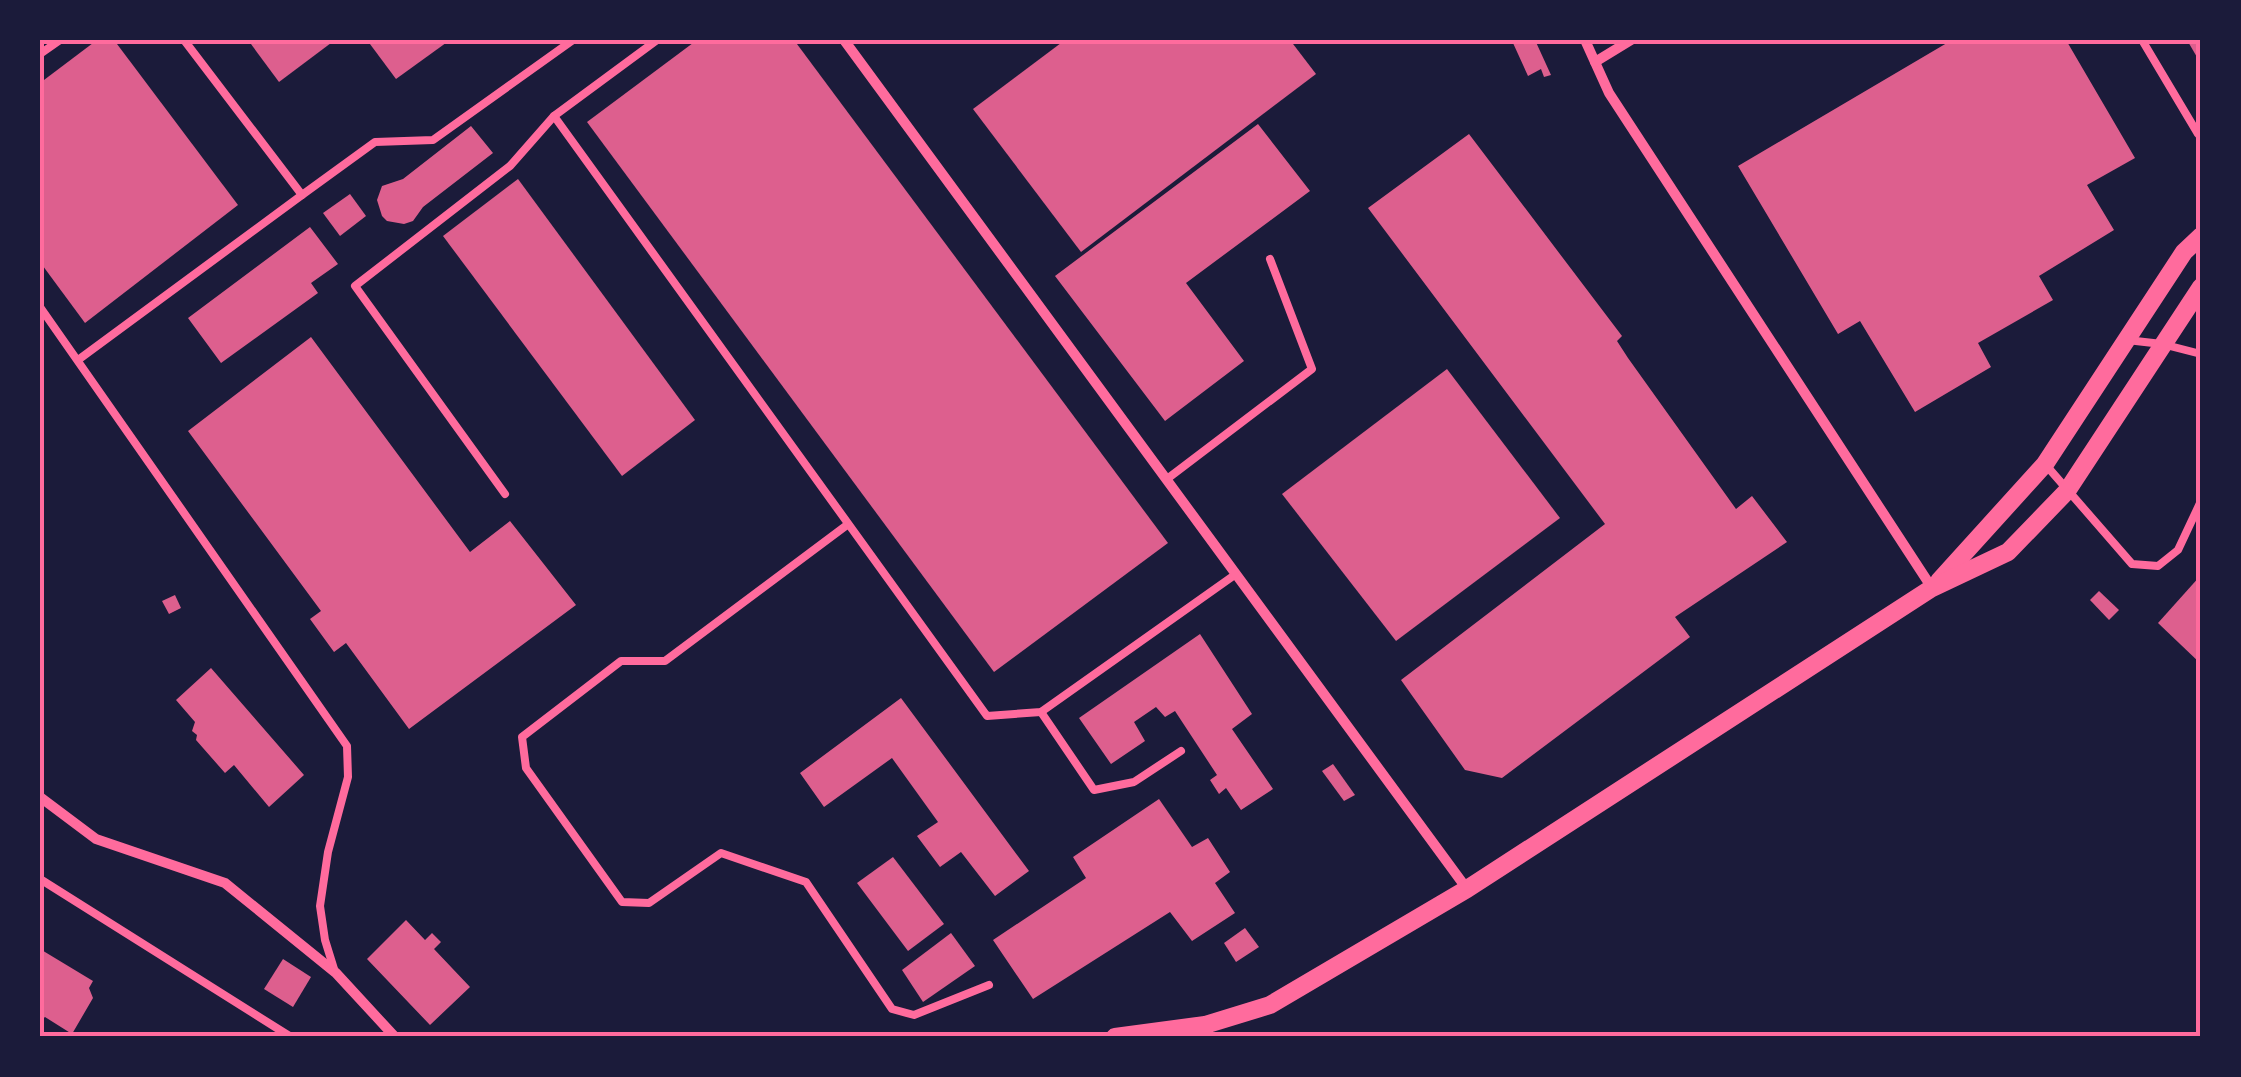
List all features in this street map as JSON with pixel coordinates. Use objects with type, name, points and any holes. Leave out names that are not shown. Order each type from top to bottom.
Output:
[{"type":"street","points":[[844,40],[1467,889]]},
{"type":"street","points":[[1585,40],[1609,94],[1932,588]]},
{"type":"street","points":[[1595,62],[1631,40]]},
{"type":"street","points":[[1932,588],[2045,464],[2184,252],[2201,236]]},
{"type":"street","points":[[1115,1037],[1204,1025],[1270,1005],[1467,889],[1932,588],[2008,552],[2067,492],[2201,286]]},
{"type":"street","points":[[40,797],[96,839],[225,883],[336,973],[395,1037]]},
{"type":"lane","points":[[40,54],[60,40]]},
{"type":"lane","points":[[184,40],[302,195]]},
{"type":"lane","points":[[78,360],[375,142],[434,140],[573,40]]},
{"type":"lane","points":[[505,494],[355,286],[510,166],[554,116],[657,40]]},
{"type":"lane","points":[[2142,40],[2198,134]]},
{"type":"lane","points":[[554,116],[987,716],[1041,712],[1236,574]]},
{"type":"lane","points":[[1167,479],[1312,369],[1270,259]]},
{"type":"lane","points":[[40,307],[348,746],[348,777],[328,852],[320,906],[324,940],[336,973]]},
{"type":"lane","points":[[2124,340],[2201,354]]},
{"type":"lane","points":[[2045,464],[2132,564],[2158,566],[2178,550],[2201,501]]},
{"type":"lane","points":[[847,525],[665,661],[621,661],[522,737],[526,768],[622,902],[649,904],[721,853],[806,882],[892,1009],[914,1015],[989,984]]},
{"type":"lane","points":[[1041,712],[1094,790],[1134,782],[1181,751]]},
{"type":"lane","points":[[40,879],[291,1037]]},
{"type":"building","points":[[97,40],[114,40],[238,205],[85,323],[40,262],[40,83]]},
{"type":"building","points":[[248,40],[335,40],[279,82]]},
{"type":"building","points":[[367,40],[450,40],[396,79]]},
{"type":"building","points":[[697,40],[794,40],[1168,543],[994,672],[587,122]]},
{"type":"building","points":[[1065,40],[1290,40],[1316,74],[1081,252],[973,109]]},
{"type":"building","points":[[1535,40],[1551,75],[1544,77],[1541,69],[1528,76],[1513,43]]},
{"type":"building","points":[[1952,40],[2066,40],[2135,158],[2087,185],[2114,230],[2039,276],[2053,300],[1978,343],[1991,367],[1915,412],[1860,321],[1838,334],[1738,166]]},
{"type":"building","points":[[2187,40],[2201,40],[2201,64]]},
{"type":"building","points":[[1258,124],[1310,191],[1186,283],[1244,361],[1165,421],[1055,276]]},
{"type":"building","points":[[471,126],[493,153],[423,207],[413,221],[387,221],[377,200],[382,186],[403,179]]},
{"type":"building","points":[[1469,134],[1622,336],[1617,341],[1628,358],[1736,509],[1752,496],[1787,542],[1675,617],[1690,637],[1502,778],[1465,770],[1401,680],[1605,524],[1368,208]]},
{"type":"building","points":[[518,179],[695,420],[622,476],[443,236]]},
{"type":"building","points":[[350,194],[366,216],[340,236],[323,213]]},
{"type":"building","points":[[310,227],[338,264],[311,283],[318,293],[221,363],[188,318]]},
{"type":"building","points":[[311,337],[470,552],[510,521],[576,605],[409,729],[346,643],[334,652],[310,619],[321,611],[188,431]]},
{"type":"building","points":[[1447,369],[1560,518],[1396,641],[1282,494]]},
{"type":"building","points":[[2201,575],[2201,664],[2158,623]]},
{"type":"building","points":[[2099,591],[2119,610],[2109,620],[2090,600]]},
{"type":"building","points":[[175,595],[181,608],[169,614],[162,601]]},
{"type":"building","points":[[1200,634],[1252,714],[1232,729],[1273,789],[1241,810],[1226,788],[1219,794],[1210,780],[1217,775],[1175,711],[1165,717],[1156,707],[1134,722],[1145,741],[1111,764],[1079,718]]},
{"type":"building","points":[[211,668],[304,775],[269,807],[234,765],[225,773],[196,740],[192,731],[195,722],[176,700]]},
{"type":"building","points":[[901,698],[1029,871],[995,896],[961,852],[940,867],[917,836],[938,822],[892,758],[824,807],[800,773]]},
{"type":"building","points":[[1333,764],[1355,795],[1344,801],[1322,771]]},
{"type":"building","points":[[1159,799],[1192,847],[1208,838],[1230,872],[1215,883],[1235,913],[1192,941],[1170,912],[1033,999],[993,940],[1086,878],[1073,857]]},
{"type":"building","points":[[893,857],[944,924],[908,951],[857,883]]},
{"type":"building","points":[[406,920],[425,940],[432,933],[441,942],[434,949],[470,987],[430,1025],[367,959]]},
{"type":"building","points":[[1245,928],[1259,947],[1236,962],[1224,943]]},
{"type":"building","points":[[951,933],[975,966],[923,1002],[902,970]]},
{"type":"building","points":[[40,949],[93,981],[89,988],[93,998],[72,1034],[45,1017],[40,1021]]},
{"type":"building","points":[[283,959],[311,977],[293,1007],[264,989]]}]
